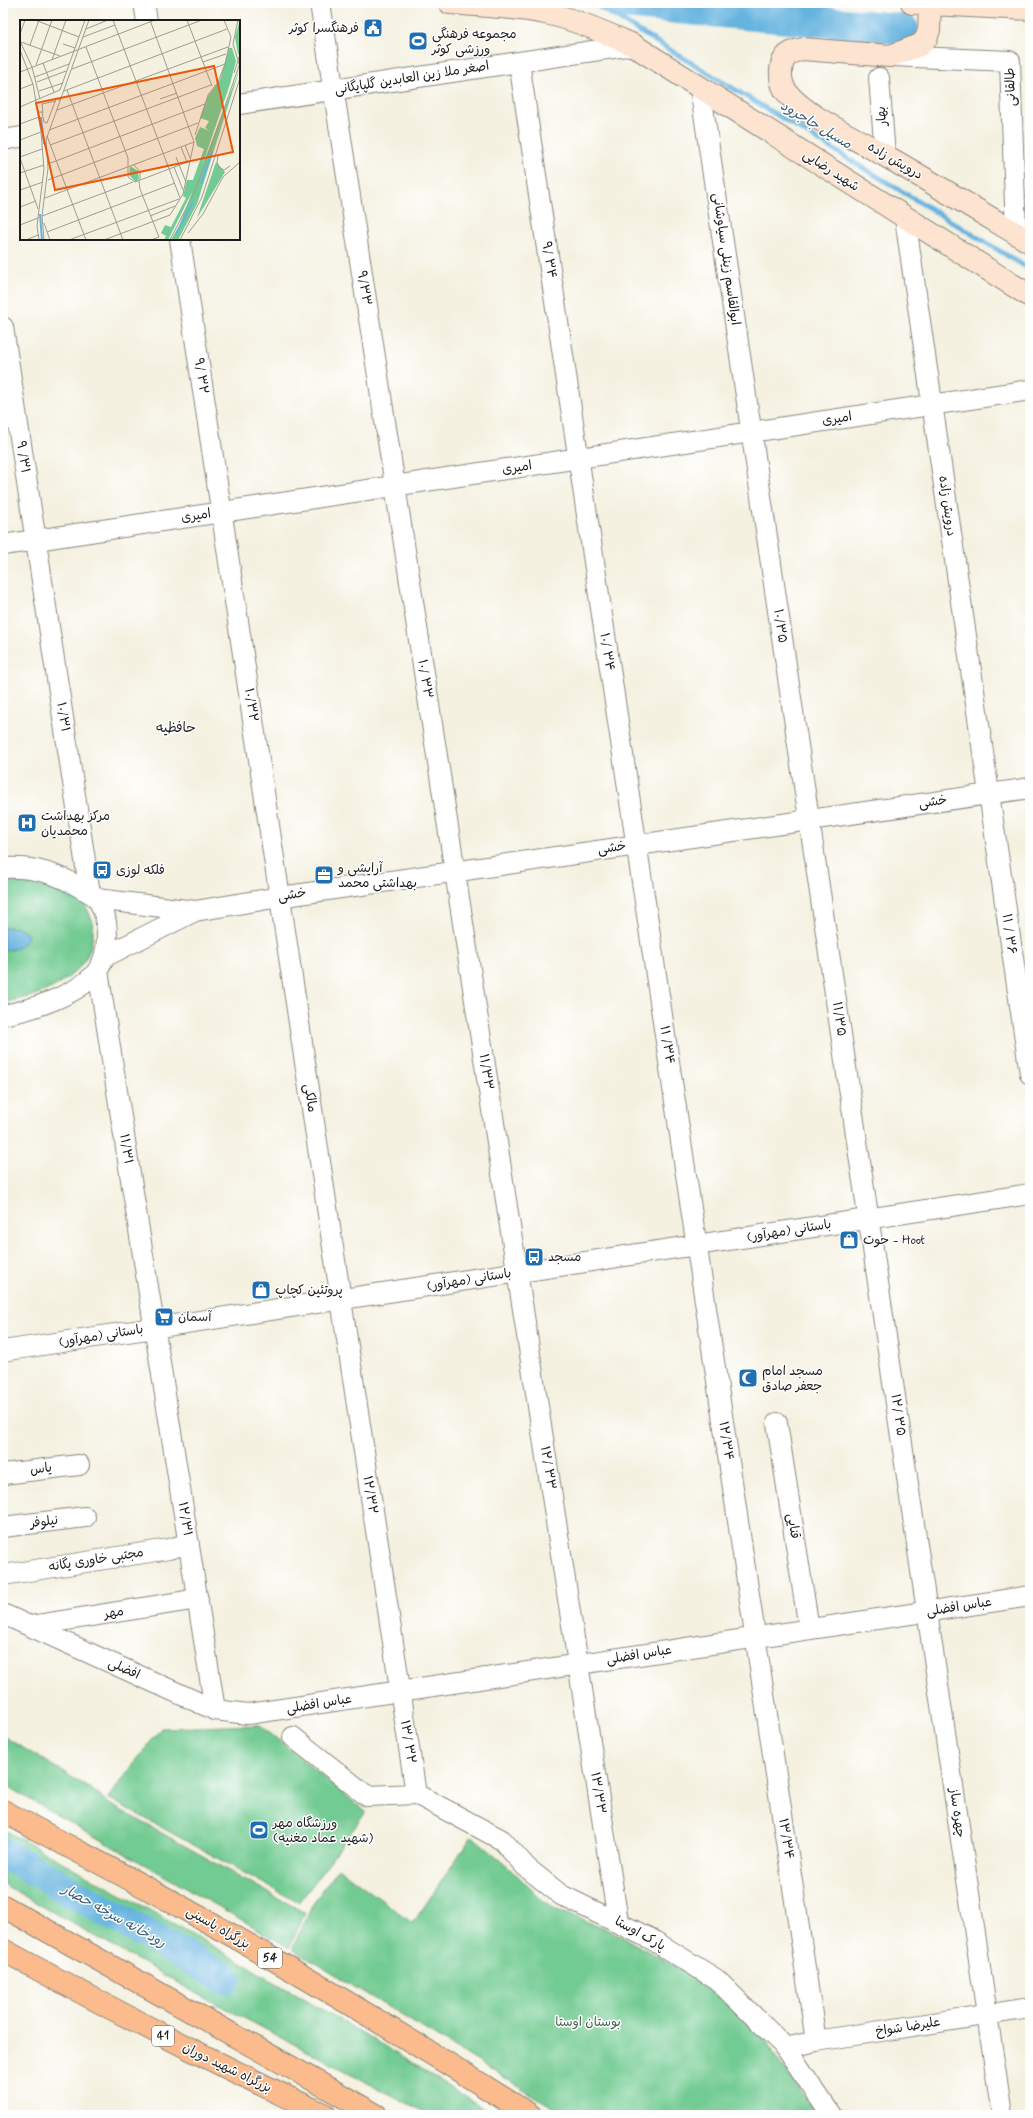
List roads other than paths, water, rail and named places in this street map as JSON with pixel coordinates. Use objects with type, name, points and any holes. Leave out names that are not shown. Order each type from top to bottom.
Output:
[{"type":"highway","name":"بزرگراه یاسینی","points":[[3,1811],[238,1940],[399,2033],[530,2115]]},
{"type":"highway","points":[[3,1906],[376,2115]]},
{"type":"highway","name":"بزرگراه شهید دوران","points":[[3,1950],[177,2043],[325,2115]]},
{"type":"main road","name":"شهید رضایی","points":[[450,3],[508,8],[557,16],[594,28],[633,45],[904,218],[1024,288]]},
{"type":"main road","points":[[921,4],[1030,9]]},
{"type":"main road","name":"درویش زاده","points":[[921,4],[929,30],[926,39],[920,45],[890,56],[803,49],[790,53],[785,60],[781,72],[786,92],[801,108],[885,155],[1023,238]]},
{"type":"street","points":[[144,3],[147,20]]},
{"type":"street","name":"۹/۳۳","points":[[320,3],[395,486]]},
{"type":"street","name":"اصغر ملا زین العابدین گلپایگانی","points":[[240,104],[633,45]]},
{"type":"street","name":"طالقانی","points":[[890,56],[1010,61],[1023,238]]},
{"type":"street","name":"۹/ ۳۴","points":[[519,62],[578,458]]},
{"type":"street","name":"بهار","points":[[879,78],[885,155]]},
{"type":"street","name":"ابوالقاسم زینلی سیاوشانی","points":[[700,87],[752,432]]},
{"type":"street","points":[[3,140],[20,137]]},
{"type":"street","name":"درویش زاده","points":[[904,218],[989,794]]},
{"type":"street","name":"۹/ ۳۲","points":[[180,240],[222,512]]},
{"type":"street","name":"۹ /۳۱","points":[[3,327],[36,540]]},
{"type":"street","name":"امیری","points":[[3,545],[1030,390]]},
{"type":"street","name":"۱۰/۳۵","points":[[752,432],[809,820]]},
{"type":"street","name":"۱۰/ ۳۴","points":[[578,458],[636,845]]},
{"type":"street","name":"۱۰/ ۳۳","points":[[395,486],[455,872]]},
{"type":"street","name":"۱۰/۳۲","points":[[222,512],[280,897]]},
{"type":"street","name":"۱۰/۳۱","points":[[36,540],[94,896],[107,922],[107,942],[101,964]]},
{"type":"street","name":"خشی","points":[[3,868],[30,868],[50,873],[94,896],[194,911],[280,897],[1030,788]]},
{"type":"street","name":"۱۱ / ۳۶","points":[[989,794],[1030,1074]]},
{"type":"street","name":"۱۱/۳۵","points":[[809,820],[868,1218]]},
{"type":"street","name":"۱۱ /۳۴","points":[[636,845],[697,1245]]},
{"type":"street","name":"۱۱/۳۳","points":[[455,872],[517,1272]]},
{"type":"street","name":"مالکی","points":[[280,897],[341,1300]]},
{"type":"street","name":"خشی","points":[[3,1015],[40,1006],[55,1000],[83,983],[101,964],[194,911]]},
{"type":"street","name":"۱۱/۳۱","points":[[101,964],[154,1328]]},
{"type":"street","name":"باستانی (مهرآور)","points":[[3,1351],[1030,1194]]},
{"type":"street","name":"۱۲/ ۳۵","points":[[868,1218],[927,1612]]},
{"type":"street","name":"۱۲/۳۴","points":[[697,1245],[756,1637]]},
{"type":"street","name":"۱۲/ ۳۳","points":[[517,1272],[578,1664]]},
{"type":"street","name":"۱۲/۳۲","points":[[341,1300],[400,1691]]},
{"type":"street","name":"۱۲/۳۱","points":[[154,1328],[216,1710]]},
{"type":"street","name":"قنایی","points":[[777,1423],[809,1629]]},
{"type":"street","name":"یاس","points":[[3,1474],[79,1465]]},
{"type":"street","name":"نیلوفر","points":[[3,1527],[85,1517]]},
{"type":"street","name":"مجتبی خاوری یگانه","points":[[3,1575],[169,1549],[189,1543]]},
{"type":"street","name":"عباس افضلی","points":[[248,1714],[1030,1596]]},
{"type":"street","name":"مهر","points":[[30,1626],[198,1599]]},
{"type":"street","name":"چهره ساز","points":[[927,1612],[1002,2115]]},
{"type":"street","name":"افضلی","points":[[3,1614],[216,1710],[248,1714]]},
{"type":"street","name":"۱۳/۳۴","points":[[756,1637],[816,2041]]},
{"type":"street","name":"۱۳/۳۳","points":[[578,1664],[618,1921]]},
{"type":"street","name":"۱۳/ ۳۲","points":[[400,1691],[416,1794]]},
{"type":"street","points":[[293,1737],[366,1796],[416,1794]]},
{"type":"street","name":"پارک اوستا","points":[[416,1794],[502,1840],[526,1867],[561,1895],[618,1921],[716,1979],[786,2048],[831,2115]]},
{"type":"street","name":"علیرضا شواخ","points":[[786,2048],[816,2041],[1030,2008]]},
{"type":"water","points":[[3,927],[19,928],[28,935],[27,939],[18,947],[3,951]]},
{"type":"waterway","name":"مسیل جاجرود","points":[[593,3],[1026,267]]},
{"type":"waterway","points":[[618,3],[903,29]]},
{"type":"waterway","name":"رودخانه سرخه حصار","points":[[3,1853],[226,1979]]},
{"type":"place","name":"فرهنگسرا کوثر","points":[[373,28]]},
{"type":"place","name":"مجموعه فرهنگی ورزشی کوثر","points":[[418,41]]},
{"type":"place","name":"مرکز بهداشت محمدیان","points":[[27,823]]},
{"type":"place","name":"فلکه لوزی","points":[[102,870]]},
{"type":"place","name":"آرایشی و بهداشتی محمد","points":[[324,875]]},
{"type":"place","name":"حوت - Hoot","points":[[849,1240]]},
{"type":"place","name":"مسجد","points":[[534,1257]]},
{"type":"place","name":"پروتئین کچاپ","points":[[261,1290]]},
{"type":"place","name":"آسمان","points":[[164,1317]]},
{"type":"place","name":"مسجد امام جعفر صادق","points":[[748,1378]]},
{"type":"place","name":"ورزشگاه مهر (شهید عماد مغنیه)","points":[[259,1830]]},
{"type":"district","name":"حافظیه","points":[[176,728]]},
{"type":"park label","name":"بوستان اوستا","points":[[588,2022]]}]
